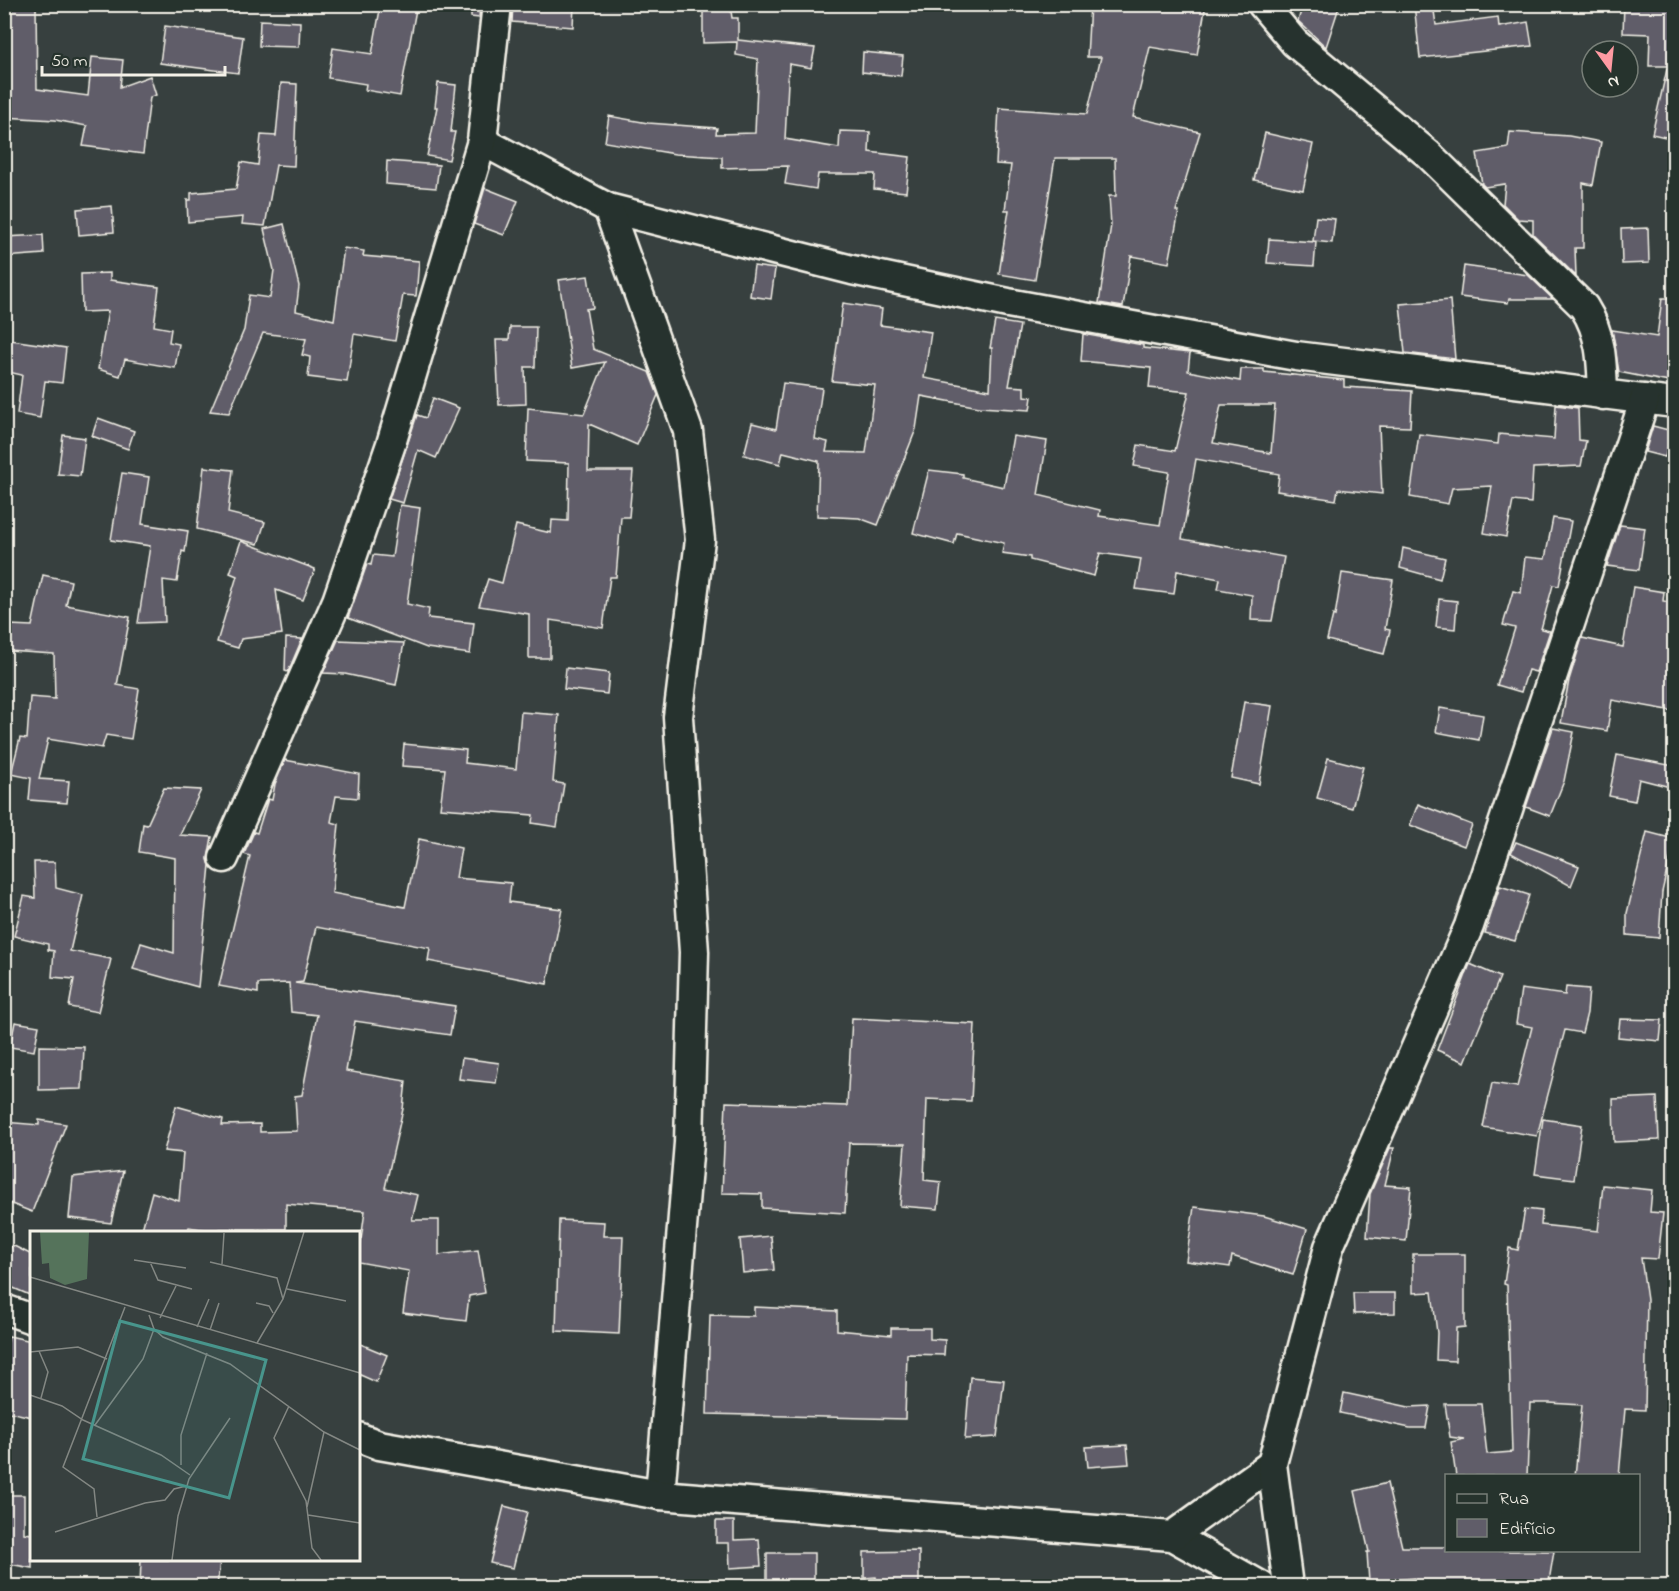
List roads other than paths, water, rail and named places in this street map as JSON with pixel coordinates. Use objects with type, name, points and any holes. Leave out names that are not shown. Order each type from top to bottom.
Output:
[{"type":"street","points":[[1262,4],[1295,43],[1428,154],[1584,307],[1595,324],[1601,348],[1603,395]]},
{"type":"street","points":[[224,858],[337,601],[391,444],[482,141],[501,7]]},
{"type":"street","points":[[482,141],[608,207],[852,270],[1008,303],[1296,356],[1674,403]]},
{"type":"street","points":[[608,207],[688,431],[700,540],[678,717],[693,952],[689,1143],[660,1495]]},
{"type":"street","points":[[1288,1587],[1272,1464],[1329,1247],[1469,926],[1645,399]]},
{"type":"street","points":[[4,1309],[30,1318]]},
{"type":"street","points":[[360,1438],[379,1445],[660,1495],[1172,1536],[1261,1587]]},
{"type":"street","points":[[1172,1536],[1272,1464]]}]
